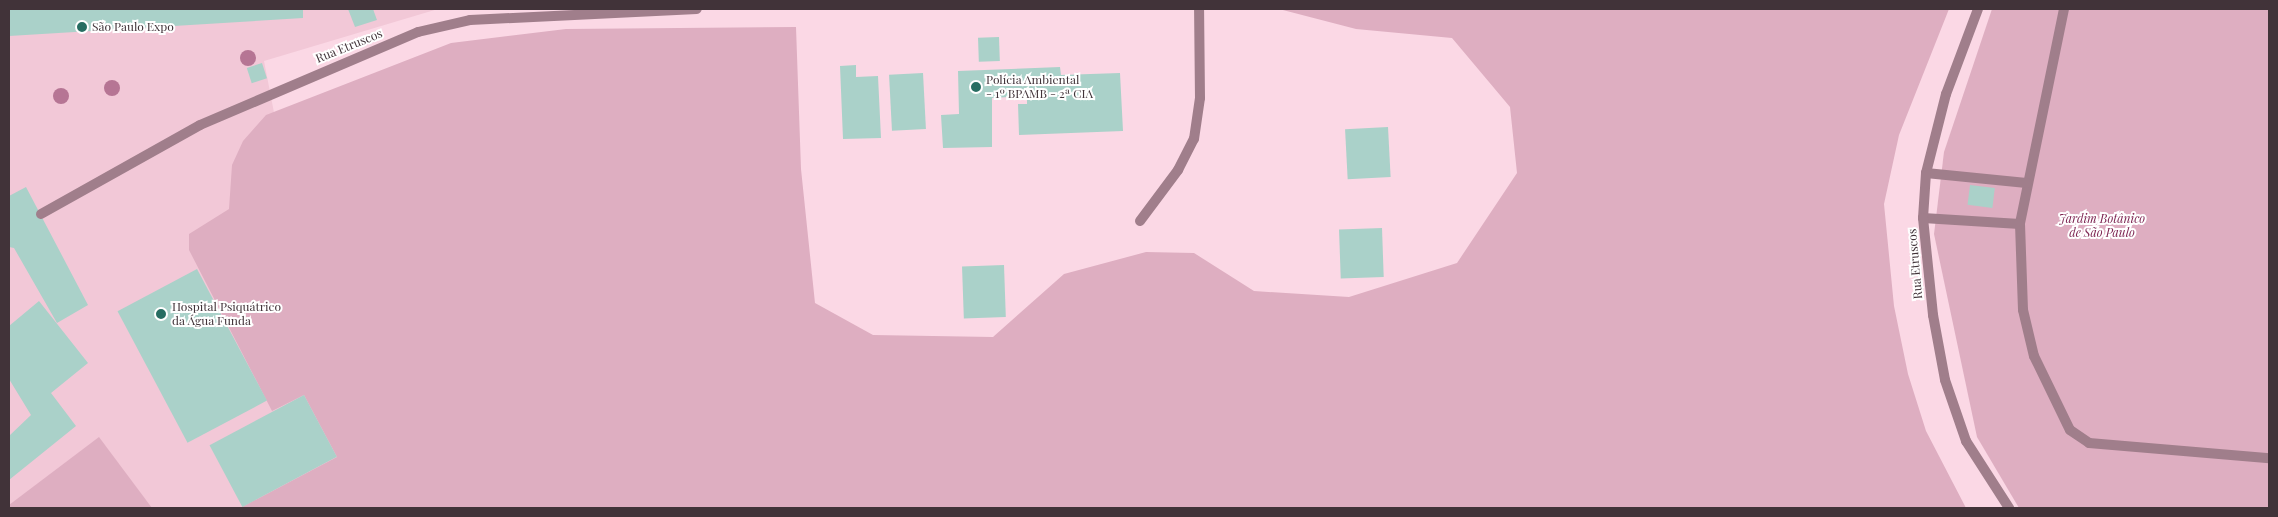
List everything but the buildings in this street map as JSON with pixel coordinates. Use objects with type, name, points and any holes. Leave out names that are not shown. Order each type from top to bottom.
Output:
[{"type":"street","name":"Rua Etruscos","points":[[41,214],[200,125],[418,32],[470,20],[697,9]]},
{"type":"street","points":[[1140,221],[1178,170],[1194,138],[1200,98],[1199,9]]},
{"type":"street","name":"Rua Etruscos","points":[[1978,9],[1946,94],[1926,173],[1923,218],[1933,315],[1945,380],[1966,442],[2009,508]]},
{"type":"street","points":[[2064,9],[2020,224],[2023,310],[2031,347],[2070,430],[2089,443],[2110,447],[2269,458]]},
{"type":"street","points":[[1926,173],[2027,183]]},
{"type":"street","points":[[1923,218],[2020,224]]},
{"type":"shaded area","name":"Hospital Psiquátrico da Água Funda","points":[[9,9],[438,9],[264,61],[351,508],[9,508]]},
{"type":"green space","points":[[1279,9],[1949,9],[1899,135],[1884,204],[1894,306],[1908,374],[1926,431],[1966,508],[240,508],[337,457],[304,395],[272,411],[189,250],[189,234],[229,209],[232,165],[243,141],[266,115],[451,43],[566,29],[796,27],[801,169],[815,303],[873,335],[993,337],[1064,274],[1146,252],[1194,253],[1254,291],[1349,297],[1457,263],[1517,173],[1510,107],[1452,38],[1356,29]]},
{"type":"green space","name":"Jardim Botânico de São Paulo","points":[[1992,9],[2269,9],[2269,508],[2019,508],[1977,437],[1934,234],[1944,152]]},
{"type":"green space","points":[[99,437],[152,508],[9,508],[9,505]]},
{"type":"place","name":"São Paulo Expo","points":[[82,27]]},
{"type":"place","name":"Polícia Ambiental - 1º BPAMB - 2ª CIA","points":[[976,87]]},
{"type":"place","name":"Hospital Psiquátrico da Água Funda","points":[[161,314]]}]
